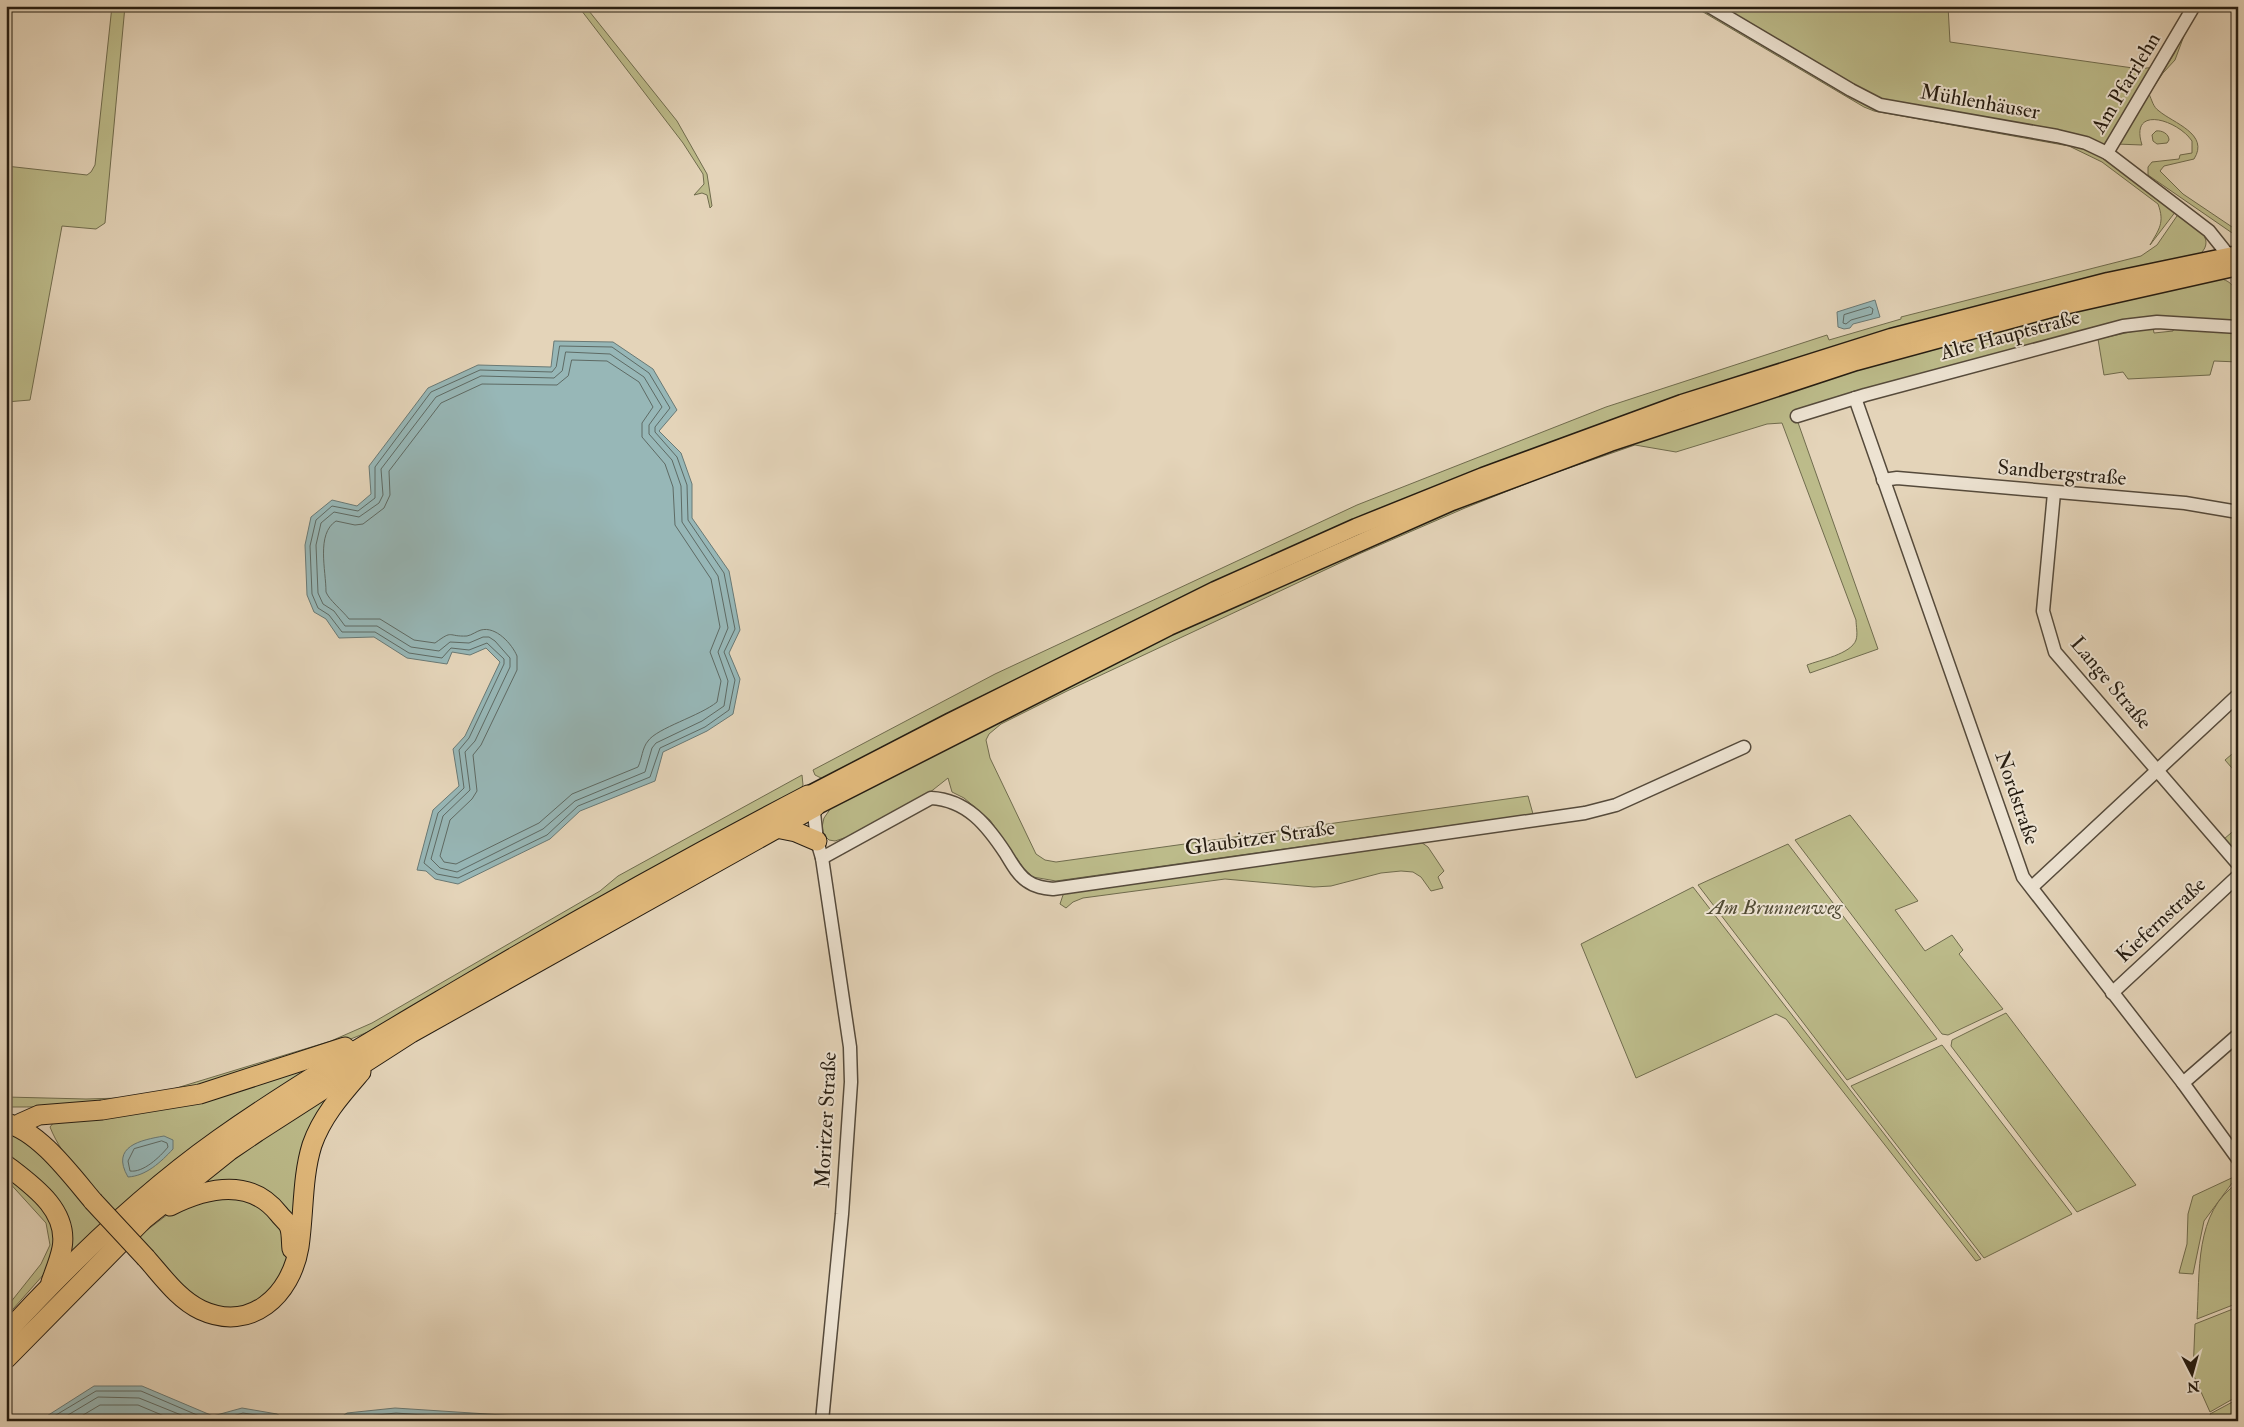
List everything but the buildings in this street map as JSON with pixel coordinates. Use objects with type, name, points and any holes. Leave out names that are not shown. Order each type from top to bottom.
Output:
[{"type":"highway","points":[[6,1359],[144,1219],[243,1141],[411,1033],[776,828],[812,801]]},
{"type":"highway","points":[[6,1333],[50,1286],[125,1214],[216,1141],[298,1086],[376,1037],[617,898],[812,801]]},
{"type":"highway","points":[[776,828],[796,832],[820,850]]},
{"type":"highway","points":[[12,1125],[39,1115],[102,1110],[200,1094],[268,1074],[376,1037]]},
{"type":"highway","points":[[12,1125],[52,1154],[119,1230],[183,1298],[201,1310],[220,1316],[243,1316],[266,1307],[283,1290],[299,1248],[306,1179],[313,1144],[331,1106],[375,1056]]},
{"type":"highway","points":[[6,1165],[30,1184],[54,1209],[62,1231],[62,1248],[50,1286]]},
{"type":"highway","points":[[144,1219],[183,1199],[215,1189],[242,1190],[262,1197],[271,1204],[290,1227],[294,1263]]},
{"type":"main road","points":[[812,801],[1169,627],[1452,502],[1610,443],[1856,362],[2051,309],[2236,264]]},
{"type":"street","name":"Mühlenhäuser","points":[[1709,6],[1861,96],[1880,105],[2057,136],[2086,143],[2107,154],[2209,230],[2236,264]]},
{"type":"street","name":"Am Pfarrlehn","points":[[2107,154],[2194,6]]},
{"type":"street","name":"Alte Hauptstraße","points":[[1797,416],[1854,398],[2135,324],[2157,322],[2238,327]]},
{"type":"street","name":"Nordstraße","points":[[1854,398],[2023,877],[2183,1083],[2238,1159]]},
{"type":"street","name":"Sandbergstraße","points":[[1883,480],[1897,478],[2054,492],[2184,504],[2238,512]]},
{"type":"street","name":"Lange Straße","points":[[2054,492],[2043,611],[2055,652],[2238,864]]},
{"type":"street","points":[[2032,887],[2238,695]]},
{"type":"street","name":"Glaubitzer Straße","points":[[820,850],[931,798],[943,799],[959,805],[985,824],[1019,874],[1028,882],[1039,887],[1053,889],[1585,813],[1616,805],[1744,747]]},
{"type":"street","name":"Moritzer Straße","points":[[812,801],[850,1046],[851,1082],[842,1214],[822,1421]]},
{"type":"street","name":"Kiefernstraße","points":[[2112,993],[2238,876]]},
{"type":"street","points":[[2183,1083],[2238,1035]]},
{"type":"green space","points":[[112,6],[125,6],[105,223],[96,229],[62,226],[30,400],[6,402],[6,166],[87,175],[91,172],[95,165]]},
{"type":"green space","points":[[578,6],[585,6],[677,121],[707,174],[712,206],[710,208],[707,195],[702,193],[694,195],[704,184],[703,174],[683,143]]},
{"type":"green space","points":[[1693,6],[1700,6],[1860,101],[2084,147],[2105,159],[2176,211],[2150,245],[2161,221],[2158,204],[2102,162],[2069,146],[1874,111],[1864,107]]},
{"type":"green space","points":[[1717,6],[1948,6],[1950,42],[2140,69],[2154,67],[2108,141],[2102,145],[1878,99]]},
{"type":"green space","points":[[2197,6],[2201,6],[2185,33],[2175,60],[2163,73],[2149,94],[2157,109],[2194,136],[2198,150],[2194,159],[2164,166],[2160,171],[2183,194],[2238,231],[2238,237],[2148,175],[2148,167],[2152,162],[2179,159],[2180,155],[2192,153],[2192,141],[2185,133],[2167,122],[2148,120],[2142,124],[2140,132],[2142,145],[2116,144],[2174,54]]},
{"type":"green space","points":[[2156,131],[2166,134],[2169,138],[2167,143],[2157,144],[2153,141],[2152,135]]},
{"type":"green space","points":[[2179,213],[2196,226],[2204,236],[2205,248],[2200,254],[1790,361],[823,779],[815,775],[813,770],[995,674],[1357,505],[1606,407],[1827,335],[1829,340],[1901,319],[1901,317],[2141,256],[2157,245]]},
{"type":"green space","points":[[2218,278],[2230,283],[2236,293],[2238,318],[2232,322],[2176,318],[1795,414],[1878,649],[1810,673],[1807,665],[1842,653],[1853,645],[1857,638],[1856,620],[1782,423],[1767,424],[1676,452],[1635,445],[1543,477],[1465,508],[1359,554],[1067,691],[1001,724],[989,734],[986,740],[990,758],[1036,854],[1045,860],[1056,862],[1528,796],[1533,814],[1056,881],[1033,877],[1024,869],[990,820],[964,798],[952,792],[948,778],[929,793],[850,836],[835,841],[829,840],[824,835],[822,827],[824,818],[833,805],[1137,649],[1482,496],[1744,403],[1995,329]]},
{"type":"green space","points":[[2153,327],[2154,333],[2173,331],[2174,327],[2238,331],[2238,362],[2214,361],[2210,375],[2128,379],[2123,372],[2104,375],[2098,339]]},
{"type":"green space","points":[[2238,749],[2238,775],[2225,760]]},
{"type":"green space","points":[[802,775],[803,785],[798,794],[377,1028],[307,1056],[198,1087],[86,1105],[6,1107],[6,1097],[121,1098],[170,1090],[331,1041],[372,1023],[600,891],[618,876]]},
{"type":"green space","name":"Am Brunnenweg","points":[[1850,815],[1918,901],[1895,910],[1925,951],[1952,935],[1963,950],[1959,954],[2003,1009],[1948,1035],[1942,1034],[1795,840]]},
{"type":"green space","points":[[2238,827],[2238,854],[2224,839]]},
{"type":"green space","points":[[1418,840],[1428,847],[1444,871],[1438,877],[1443,888],[1431,891],[1421,877],[1413,872],[1401,871],[1381,873],[1331,886],[1314,887],[1225,879],[1083,898],[1073,902],[1066,908],[1060,904],[1064,892]]},
{"type":"green space","name":"Am Brunnenweg","points":[[1788,844],[1937,1039],[1847,1080],[1698,885]]},
{"type":"green space","points":[[1693,887],[1981,1259],[1976,1261],[1786,1019],[1776,1014],[1636,1078],[1581,944]]},
{"type":"green space","points":[[2006,1013],[2136,1185],[2077,1212],[1951,1046],[1952,1040]]},
{"type":"green space","points":[[1942,1045],[2072,1214],[1984,1258],[1851,1086]]},
{"type":"green space","points":[[323,1063],[115,1214],[70,1162],[50,1127],[58,1117]]},
{"type":"green space","points":[[343,1084],[328,1102],[297,1237],[275,1201],[197,1188],[253,1141]]},
{"type":"green space","points":[[6,1131],[47,1161],[104,1224],[63,1264],[66,1234],[6,1159]]},
{"type":"green space","points":[[6,1171],[45,1206],[56,1227],[52,1265],[6,1317],[6,1308],[41,1264],[50,1245],[46,1223],[6,1179]]},
{"type":"green space","points":[[2238,1175],[2204,1221],[2193,1274],[2179,1273],[2187,1244],[2188,1214],[2193,1196]]},
{"type":"green space","points":[[2238,1183],[2238,1303],[2197,1319],[2200,1264],[2206,1226],[2213,1210],[2224,1195]]},
{"type":"green space","points":[[230,1193],[274,1214],[290,1254],[279,1284],[247,1308],[212,1307],[190,1293],[173,1278],[138,1237],[172,1211]]},
{"type":"green space","points":[[2238,1307],[2238,1396],[2210,1412],[2193,1374],[2195,1324]]},
{"type":"green space","points":[[2238,1399],[2238,1421],[2212,1421],[2210,1414]]},
{"type":"water","points":[[1875,300],[1880,317],[1853,324],[1850,328],[1838,327],[1837,312]]},
{"type":"water","points":[[554,341],[613,342],[653,369],[677,410],[659,431],[681,453],[692,484],[692,518],[729,571],[740,630],[729,653],[740,679],[733,714],[707,731],[663,752],[655,781],[580,811],[550,839],[458,884],[435,879],[426,871],[417,870],[433,810],[459,786],[453,749],[465,736],[500,662],[486,648],[470,655],[452,652],[447,664],[407,658],[374,637],[339,638],[326,619],[314,612],[307,595],[305,545],[311,517],[332,500],[357,506],[371,494],[369,466],[428,388],[478,365],[551,367]]},
{"type":"water","points":[[164,1136],[173,1140],[173,1149],[147,1171],[128,1177],[123,1167],[125,1151],[138,1143]]},
{"type":"water","points":[[94,1386],[142,1386],[213,1416],[242,1408],[277,1414],[288,1421],[39,1421]]},
{"type":"water","points":[[395,1408],[595,1421],[335,1421],[347,1413]]}]
